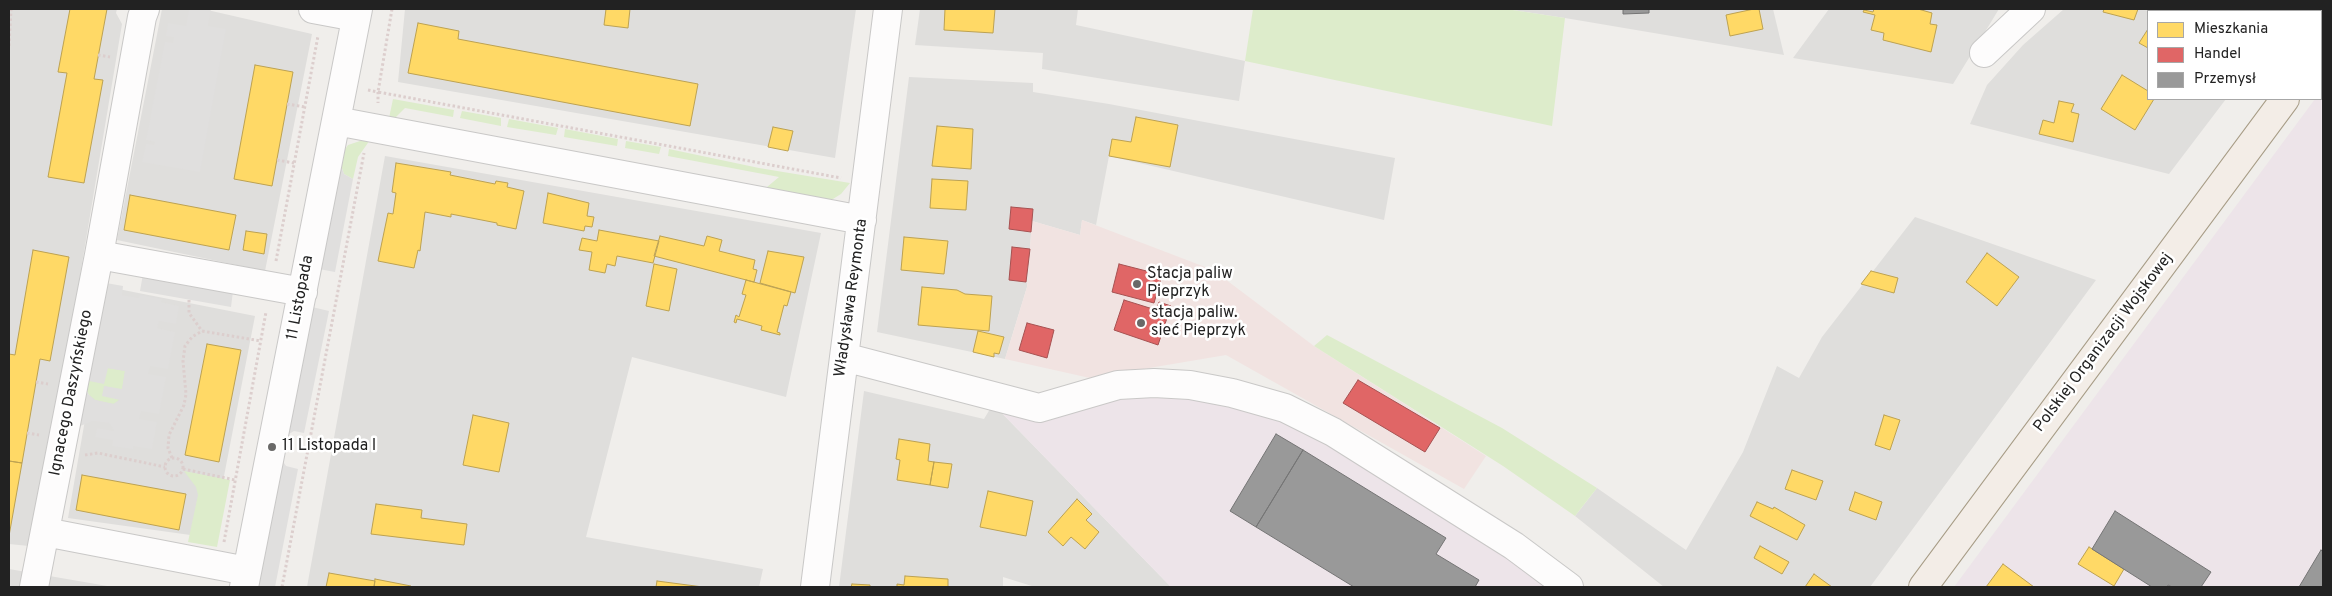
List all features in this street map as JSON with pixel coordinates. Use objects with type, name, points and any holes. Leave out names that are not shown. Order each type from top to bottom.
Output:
[{"type":"main road","name":"Polskiej Organizacji Wojskowej","points":[[1922,587],[2284,100]]},
{"type":"street","name":"Ignacego Daszyńskiego","points":[[34,587],[99,255],[142,17],[146,9]]},
{"type":"street","points":[[313,9],[357,13]]},
{"type":"street","name":"Władysława Reymonta","points":[[814,587],[888,9]]},
{"type":"street","points":[[1984,53],[2031,9]]},
{"type":"street","name":"11 Listopada","points":[[246,579],[357,13]]},
{"type":"street","points":[[336,121],[862,220]]},
{"type":"street","points":[[99,255],[303,292]]},
{"type":"street","points":[[844,357],[1039,408],[1118,385],[1154,383],[1190,385],[1232,393],[1285,408],[1333,432],[1489,531],[1569,587]]},
{"type":"street","points":[[45,532],[246,579]]},
{"type":"path","points":[[9,46],[11,9]]},
{"type":"path","points":[[282,587],[363,155],[378,130],[378,92],[392,9]]},
{"type":"path","points":[[343,85],[867,182]]},
{"type":"path","points":[[287,104],[304,106]]},
{"type":"path","points":[[277,160],[294,163]]},
{"type":"path","points":[[189,300],[189,313],[202,331]]},
{"type":"path","points":[[183,470],[181,461],[172,458],[168,448],[168,435],[184,405],[186,394],[183,362],[186,346],[192,337],[202,331],[261,341]]},
{"type":"path","points":[[77,456],[98,453],[165,466]]},
{"type":"path","points":[[172,458],[167,461],[165,466],[166,472],[171,476],[180,474],[183,470]]},
{"type":"path","points":[[183,470],[236,480]]},
{"type":"shaded area","points":[[9,9],[117,9],[116,13],[122,24],[36,539],[29,546],[9,544]]},
{"type":"shaded area","points":[[162,9],[203,9],[312,34],[265,271],[117,240]]},
{"type":"shaded area","points":[[189,9],[211,9],[208,26],[226,29],[200,172],[142,162],[146,144],[154,145],[155,142],[146,140],[165,42],[173,43],[174,37],[166,36],[168,23],[186,26]]},
{"type":"shaded area","points":[[405,9],[856,9],[835,158],[398,82]]},
{"type":"shaded area","points":[[920,9],[1078,9],[1076,25],[1245,61],[1239,101],[1042,69],[1043,53],[915,45]]},
{"type":"shaded area","points":[[1506,9],[1773,9],[1784,55],[1565,18]]},
{"type":"shaded area","points":[[1829,9],[1999,9],[1953,84],[1793,58]]},
{"type":"shaded area","points":[[2064,9],[2224,10],[2147,10],[2147,100],[2225,100],[2169,174],[1970,124],[1987,85],[2023,45]]},
{"type":"shaded area","points":[[2220,9],[2294,9],[2293,10]]},
{"type":"shaded area","points":[[909,77],[1033,83],[1033,92],[1109,104],[1395,158],[1384,220],[1109,156],[1096,225],[1082,220],[1080,235],[1032,221],[1027,287],[1005,359],[877,332]]},
{"type":"shaded area","points":[[2323,87],[2323,587],[1954,587],[2314,100],[2322,100]]},
{"type":"shaded area","points":[[385,156],[821,233],[786,397],[632,357],[586,537],[763,569],[759,587],[307,587]]},
{"type":"shaded area","points":[[340,163],[344,174],[353,179],[335,272],[319,269]]},
{"type":"shaded area","points":[[1915,217],[2096,280],[1870,587],[1664,587],[1575,516],[1597,488],[1686,550],[1743,452],[1777,366],[1799,378],[1822,337]]},
{"type":"shaded area","points":[[1082,220],[1213,270],[1314,346],[1486,456],[1464,489],[1226,355],[1090,378],[1005,359],[1027,287],[1032,221],[1080,235]]},
{"type":"shaded area","points":[[143,274],[233,291],[231,307],[140,291]]},
{"type":"shaded area","points":[[106,283],[123,286],[122,295],[139,298],[140,295],[162,299],[161,302],[179,306],[176,324],[159,321],[157,328],[175,332],[168,369],[150,366],[148,374],[166,377],[159,414],[141,411],[139,419],[157,422],[152,449],[133,446],[133,449],[112,446],[113,440],[95,437],[97,428],[114,431],[109,423],[92,421],[78,427],[85,388],[95,400],[113,404],[120,400],[102,396],[104,386],[122,389],[125,371],[108,368],[104,384],[84,380]]},
{"type":"shaded area","points":[[108,287],[255,316],[212,538],[68,518]]},
{"type":"shaded area","points":[[312,307],[329,311],[304,433],[294,431],[287,435]]},
{"type":"shaded area","points":[[1118,385],[1285,408],[1569,587],[1171,587],[993,404]]},
{"type":"shaded area","points":[[864,391],[984,419],[993,404],[1171,587],[1035,587],[1003,577],[1003,587],[839,587]]},
{"type":"shaded area","points":[[282,460],[286,466],[298,469],[275,587],[258,587]]},
{"type":"shaded area","points":[[9,569],[113,587],[9,587]]},
{"type":"green space","points":[[1253,9],[1506,9],[1565,18],[1552,126],[1245,61]]},
{"type":"green space","points":[[393,99],[454,110],[453,117],[405,108],[389,124]]},
{"type":"green space","points":[[462,111],[501,118],[501,126],[460,118]]},
{"type":"green space","points":[[509,119],[558,128],[556,135],[507,127]]},
{"type":"green space","points":[[565,129],[618,139],[617,146],[564,137]]},
{"type":"green space","points":[[366,139],[370,140],[358,157],[353,179],[344,174],[340,163],[341,155],[348,145]]},
{"type":"green space","points":[[626,141],[661,147],[659,154],[625,148]]},
{"type":"green space","points":[[669,149],[759,168],[850,183],[841,194],[828,202],[761,192],[779,177],[668,156]]},
{"type":"green space","points":[[1327,335],[1502,428],[1597,488],[1575,516],[1503,466],[1314,346]]},
{"type":"green space","points":[[107,368],[125,371],[122,390],[104,386],[120,399],[114,404],[95,400],[85,388],[87,381]]},
{"type":"green space","points":[[184,471],[230,480],[217,547],[188,542],[198,495],[196,487]]},
{"type":"building: Mieszkania","points":[[70,9],[107,9],[94,79],[103,80],[84,183],[48,177],[67,73],[58,72]]},
{"type":"building: Mieszkania","points":[[606,9],[630,9],[628,28],[604,25]]},
{"type":"building: Mieszkania","points":[[945,9],[995,9],[993,33],[944,30]]},
{"type":"building: Mieszkania","points":[[1759,9],[1763,29],[1730,36],[1726,15]]},
{"type":"building: Mieszkania","points":[[1874,9],[1918,9],[1932,13],[1930,24],[1937,25],[1931,52],[1883,40],[1884,33],[1871,30],[1875,15],[1863,12],[1864,10],[1873,12]]},
{"type":"building: Mieszkania","points":[[2104,9],[2138,9],[2134,20],[2103,12]]},
{"type":"building: Mieszkania","points":[[418,23],[459,31],[458,39],[698,84],[690,126],[408,73]]},
{"type":"building: Mieszkania","points":[[2147,31],[2147,47],[2139,43]]},
{"type":"building: Mieszkania","points":[[255,65],[293,72],[272,186],[234,179]]},
{"type":"building: Mieszkania","points":[[2122,75],[2147,90],[2147,100],[2153,100],[2135,130],[2101,109]]},
{"type":"building: Mieszkania","points":[[2059,101],[2074,104],[2071,112],[2079,114],[2073,142],[2039,134],[2043,120],[2054,123]]},
{"type":"building: Mieszkania","points":[[1136,117],[1178,125],[1170,167],[1109,156],[1112,139],[1131,142]]},
{"type":"building: Mieszkania","points":[[937,126],[973,129],[971,169],[932,166]]},
{"type":"building: Mieszkania","points":[[773,127],[793,131],[788,151],[768,147]]},
{"type":"building: Mieszkania","points":[[396,163],[451,172],[450,175],[495,184],[496,181],[508,183],[507,187],[524,191],[516,229],[497,225],[497,223],[451,214],[451,217],[425,212],[420,251],[418,250],[414,268],[378,261],[388,213],[393,214],[396,193],[392,192]]},
{"type":"building: Mieszkania","points":[[932,179],[968,181],[966,210],[930,208]]},
{"type":"building: Mieszkania","points":[[548,193],[589,203],[587,216],[594,217],[592,227],[585,226],[584,231],[543,223]]},
{"type":"building: Mieszkania","points":[[130,195],[236,215],[229,250],[124,230]]},
{"type":"building: Mieszkania","points":[[599,230],[659,241],[653,263],[617,256],[615,266],[607,264],[605,273],[589,270],[592,252],[579,250],[582,238],[597,241]]},
{"type":"building: Mieszkania","points":[[246,231],[267,234],[264,254],[243,250]]},
{"type":"building: Mieszkania","points":[[660,236],[704,246],[707,236],[722,240],[719,251],[755,260],[753,269],[757,270],[754,282],[654,256]]},
{"type":"building: Mieszkania","points":[[904,237],[948,241],[944,274],[901,270]]},
{"type":"building: Mieszkania","points":[[33,250],[69,257],[50,361],[40,359],[22,463],[9,461],[9,354],[15,355]]},
{"type":"building: Mieszkania","points":[[768,251],[804,257],[795,293],[760,283]]},
{"type":"building: Mieszkania","points":[[1987,253],[2019,277],[1997,306],[1966,282]]},
{"type":"building: Mieszkania","points":[[654,264],[677,269],[669,311],[646,306]]},
{"type":"building: Mieszkania","points":[[1871,271],[1898,278],[1894,293],[1861,284]]},
{"type":"building: Mieszkania","points":[[746,280],[791,292],[787,306],[784,305],[777,332],[780,335],[761,330],[762,326],[737,319],[736,323],[734,322],[736,315],[739,317],[746,295],[742,294]]},
{"type":"building: Mieszkania","points":[[922,287],[992,296],[989,331],[918,325]]},
{"type":"building: Mieszkania","points":[[978,331],[1004,337],[999,354],[994,353],[994,357],[973,352]]},
{"type":"building: Mieszkania","points":[[207,344],[241,350],[219,462],[185,455]]},
{"type":"building: Mieszkania","points":[[473,415],[509,423],[499,472],[463,465]]},
{"type":"building: Mieszkania","points":[[1884,415],[1900,420],[1890,450],[1875,445]]},
{"type":"building: Mieszkania","points":[[899,439],[930,444],[928,461],[934,462],[930,485],[897,480],[900,460],[896,459]]},
{"type":"building: Mieszkania","points":[[9,461],[22,463],[9,536]]},
{"type":"building: Mieszkania","points":[[934,462],[952,464],[948,488],[930,485]]},
{"type":"building: Mieszkania","points":[[1792,470],[1823,481],[1816,500],[1785,489]]},
{"type":"building: Mieszkania","points":[[82,475],[186,494],[179,530],[76,510]]},
{"type":"building: Mieszkania","points":[[988,491],[1033,501],[1026,536],[980,527]]},
{"type":"building: Mieszkania","points":[[1855,492],[1882,502],[1876,520],[1849,510]]},
{"type":"building: Mieszkania","points":[[1077,499],[1092,514],[1086,520],[1099,532],[1085,549],[1071,537],[1063,546],[1048,532]]},
{"type":"building: Mieszkania","points":[[1757,502],[1773,509],[1774,507],[1805,525],[1797,540],[1750,516]]},
{"type":"building: Mieszkania","points":[[376,504],[422,510],[421,518],[467,524],[464,545],[371,534]]},
{"type":"building: Mieszkania","points":[[1760,546],[1789,562],[1782,574],[1754,558]]},
{"type":"building: Mieszkania","points":[[2089,547],[2124,569],[2114,586],[2078,564]]},
{"type":"building: Mieszkania","points":[[2003,564],[2034,587],[1986,587]]},
{"type":"building: Mieszkania","points":[[329,573],[375,581],[374,587],[326,587]]},
{"type":"building: Mieszkania","points":[[1814,574],[1832,587],[1805,587]]},
{"type":"building: Mieszkania","points":[[905,576],[948,579],[948,587],[897,587],[897,584],[904,585]]},
{"type":"building: Mieszkania","points":[[375,579],[411,586],[411,587],[374,587]]},
{"type":"building: Mieszkania","points":[[657,581],[703,587],[656,587]]},
{"type":"building: Mieszkania","points":[[852,584],[870,585],[870,587],[851,587]]},
{"type":"building: Handel","points":[[1011,207],[1033,209],[1031,232],[1009,229]]},
{"type":"building: Handel","points":[[1012,247],[1030,249],[1026,282],[1009,280]]},
{"type":"building: Handel","name":"Stacja paliw Pieprzyk","points":[[1119,264],[1162,275],[1154,303],[1112,292]]},
{"type":"building: Handel","name":"stacja paliw. sieć Pieprzyk","points":[[1124,300],[1156,310],[1159,302],[1171,306],[1158,345],[1114,330]]},
{"type":"building: Handel","points":[[1027,323],[1054,330],[1047,358],[1019,350]]},
{"type":"building: Handel","points":[[1358,380],[1440,428],[1425,452],[1343,403]]},
{"type":"building: Przemysł","points":[[1623,9],[1649,9],[1649,13],[1623,14]]},
{"type":"building: Przemysł","points":[[1276,434],[1303,450],[1256,527],[1230,511]]},
{"type":"building: Przemysł","points":[[1303,450],[1446,538],[1436,554],[1479,580],[1475,587],[1354,587],[1256,527]]},
{"type":"building: Przemysł","points":[[2115,511],[2211,572],[2201,587],[2172,587],[2168,585],[2167,587],[2152,587],[2092,549]]},
{"type":"building: Przemysł","points":[[2321,550],[2323,552],[2323,587],[2299,587]]},
{"type":"place","name":"Stacja paliw Pieprzyk","points":[[1137,284]]},
{"type":"place","name":"stacja paliw. sieć Pieprzyk","points":[[1141,323]]},
{"type":"place","name":"11 Listopada I","points":[[272,447]]}]
